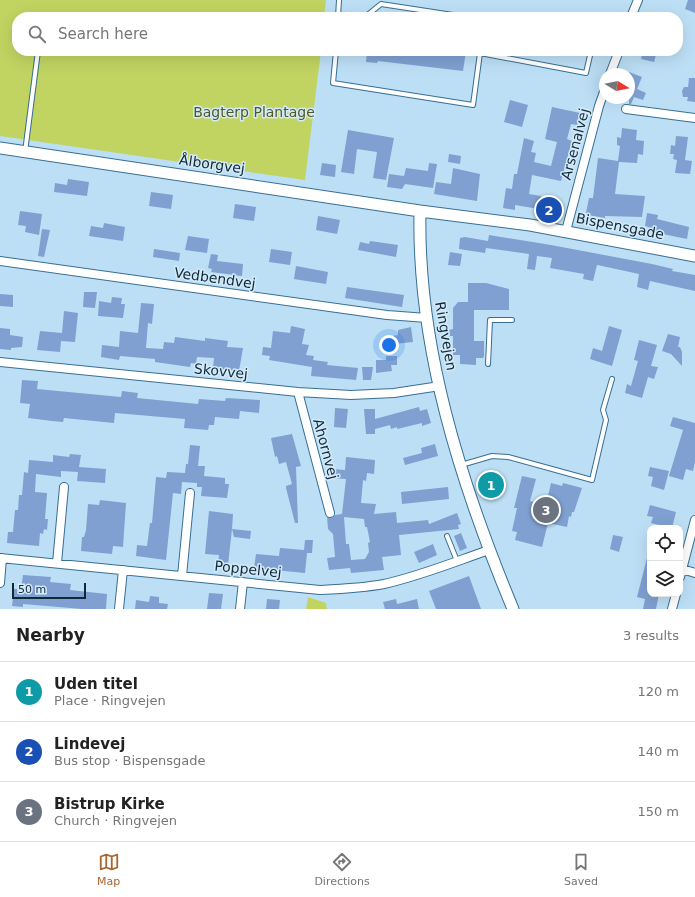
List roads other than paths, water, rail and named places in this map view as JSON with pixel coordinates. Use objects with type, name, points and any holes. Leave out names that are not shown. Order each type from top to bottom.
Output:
[{"type":"main road","name":"Ålborgvej","points":[[0,148],[420,211]]},
{"type":"main road","name":"Bispensgade","points":[[420,211],[566,231],[695,256]]},
{"type":"main road","name":"Ringvejen","points":[[420,211],[419,250],[427,318],[440,386],[460,465],[489,550],[513,609]]},
{"type":"street","points":[[633,12],[638,0]]},
{"type":"street","points":[[612,68],[617,56]]},
{"type":"street","name":"Arsenalvej","points":[[566,231],[600,104]]},
{"type":"street","points":[[626,109],[695,118]]},
{"type":"street","name":"Vedbendvej","points":[[0,261],[387,315],[427,318]]},
{"type":"street","name":"Skovvej","points":[[0,362],[298,392],[351,395],[380,394],[440,386]]},
{"type":"street","name":"Ahornvej","points":[[298,392],[330,513]]},
{"type":"street","points":[[57,563],[64,487]]},
{"type":"street","points":[[182,576],[190,493]]},
{"type":"street","points":[[683,565],[695,520]]},
{"type":"street","name":"Poppelvej","points":[[1,558],[320,590],[348,589],[383,584],[417,575],[489,550]]},
{"type":"street","points":[[0,583],[1,558]]},
{"type":"street","points":[[119,609],[123,570]]},
{"type":"street","points":[[683,573],[695,573]]},
{"type":"street","points":[[240,609],[243,582]]},
{"type":"street","points":[[672,609],[675,597]]},
{"type":"lane","points":[[338,12],[339,0]]},
{"type":"lane","points":[[371,12],[381,4],[433,12]]},
{"type":"lane","points":[[25,152],[37,56]]},
{"type":"lane","points":[[336,56],[333,83],[473,105],[480,56]]},
{"type":"lane","points":[[496,56],[586,73],[590,56]]},
{"type":"lane","points":[[488,364],[490,320],[512,320]]},
{"type":"lane","points":[[460,465],[492,456],[508,457],[592,480],[606,420],[603,410],[612,379]]},
{"type":"lane","points":[[447,536],[457,561]]},
{"type":"place","name":"Lindevej","points":[[549,210]]},
{"type":"place","name":"Uden titel","points":[[491,485]]},
{"type":"place","name":"Bistrup Kirke","points":[[546,510]]},
{"type":"park label","name":"Bagterp Plantage","points":[[254,112]]}]
